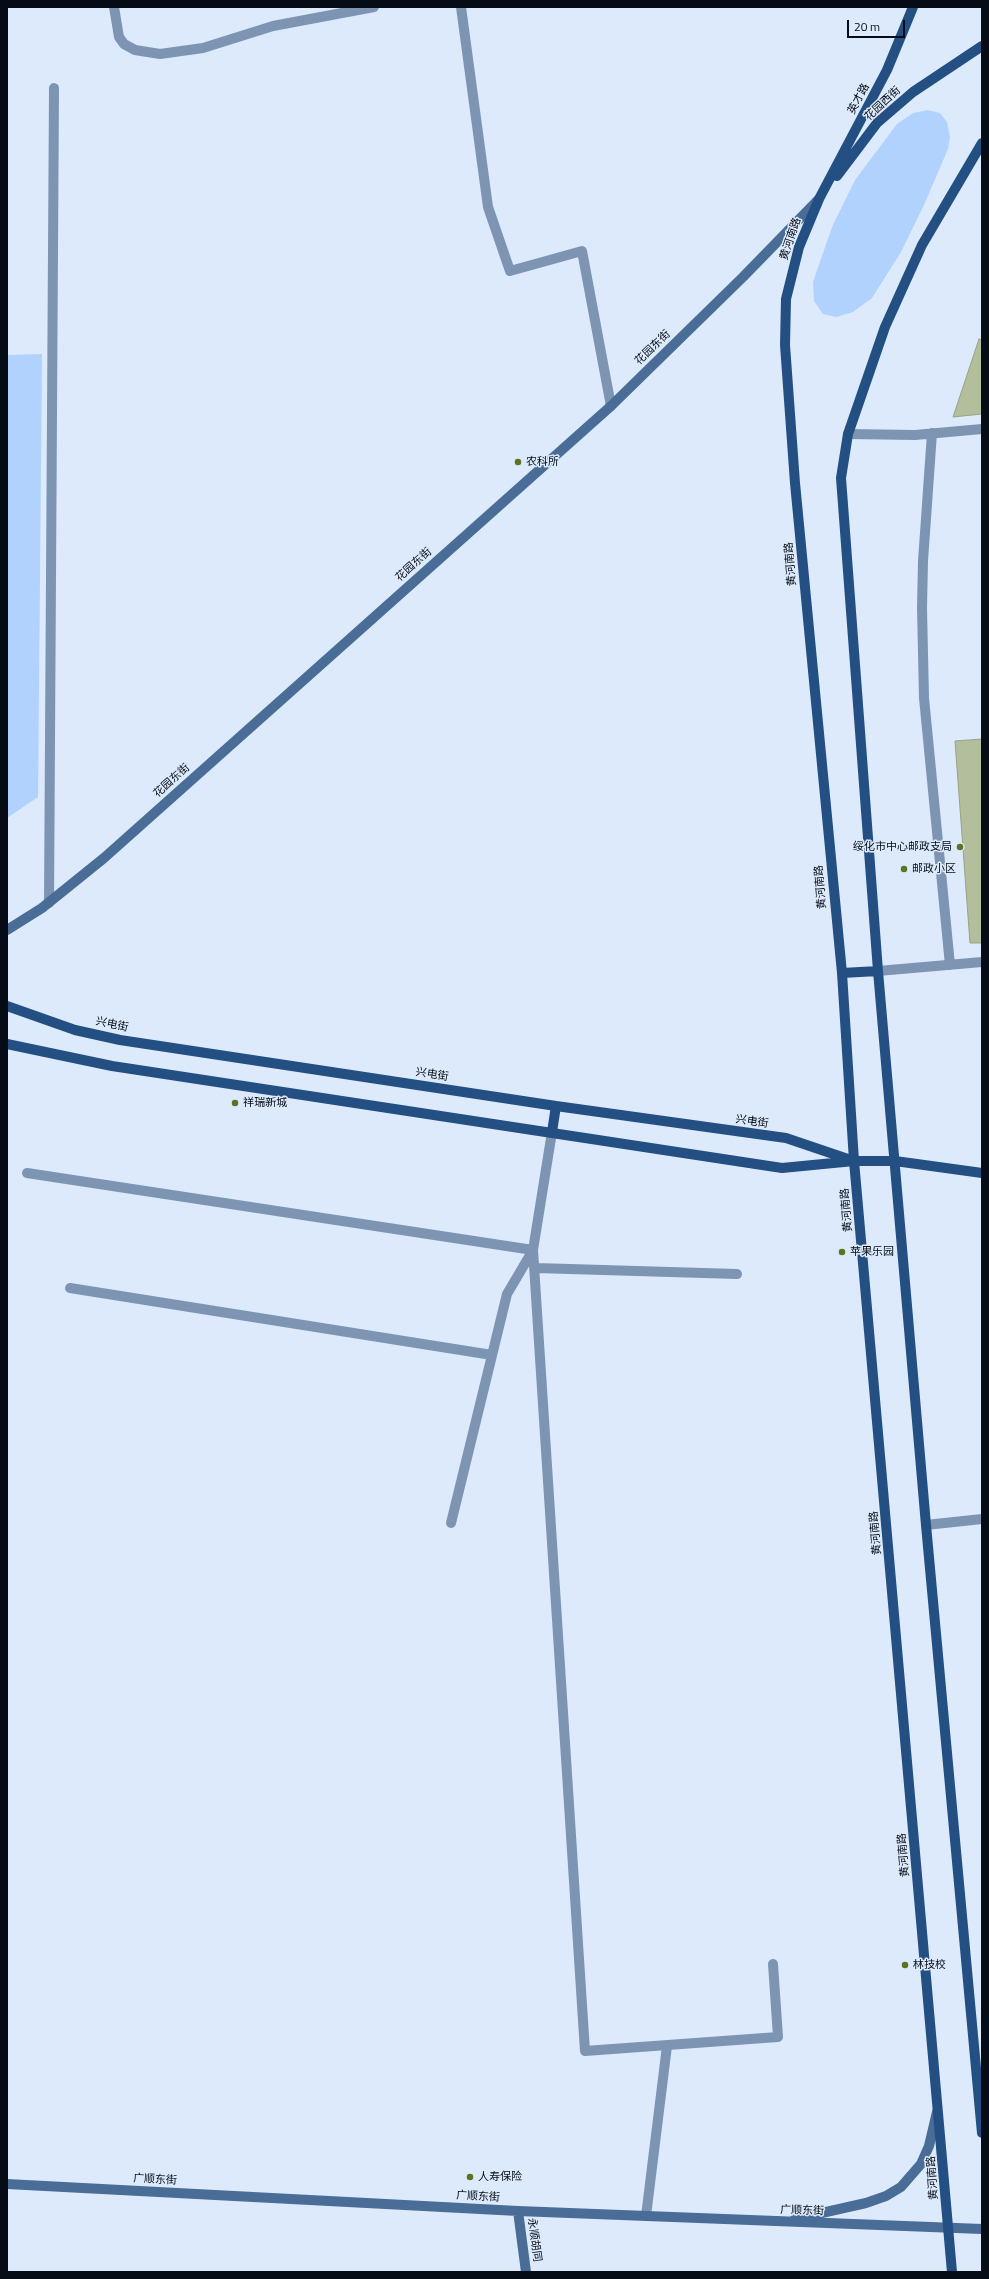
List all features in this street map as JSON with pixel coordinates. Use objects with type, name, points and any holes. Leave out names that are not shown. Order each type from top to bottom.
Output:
[{"type":"main road","name":"英才路","points":[[820,199],[888,70],[913,7]]},
{"type":"main road","name":"花园西街","points":[[820,199],[877,124],[913,92],[982,46]]},
{"type":"main road","points":[[982,143],[922,245],[885,327],[848,434],[841,478],[878,971],[894,1161],[982,2134]]},
{"type":"main road","name":"花园东街","points":[[7,930],[16,926],[49,903],[110,852],[611,406],[743,277],[820,199]]},
{"type":"main road","name":"黄河南路","points":[[820,199],[797,254],[786,299],[785,345],[796,490],[842,973],[854,1161],[939,2102],[952,2272]]},
{"type":"main road","points":[[842,973],[878,971]]},
{"type":"main road","name":"兴电街","points":[[7,1006],[76,1030],[120,1040],[556,1106],[786,1138],[854,1161]]},
{"type":"main road","name":"兴电街","points":[[7,1044],[112,1066],[782,1168],[854,1161],[894,1161],[982,1173]]},
{"type":"main road","points":[[552,1132],[556,1106]]},
{"type":"main road","points":[[782,2222],[866,2203],[886,2196],[902,2187],[921,2164],[929,2146],[939,2102]]},
{"type":"main road","name":"广顺东街","points":[[7,2184],[518,2211],[948,2229],[982,2229]]},
{"type":"main road","name":"永顺胡同","points":[[518,2211],[526,2272]]},
{"type":"street","points":[[114,7],[118,37],[124,44],[135,50],[160,54],[203,48],[273,26],[374,7]]},
{"type":"street","points":[[461,7],[488,207],[510,271],[582,251],[611,406]]},
{"type":"street","points":[[49,903],[54,88]]},
{"type":"street","points":[[848,434],[932,433],[982,429]]},
{"type":"street","points":[[932,433],[923,561],[922,608],[924,698],[950,965]]},
{"type":"street","points":[[878,971],[982,962]]},
{"type":"street","points":[[552,1132],[533,1250],[536,1268],[585,2051],[778,2038],[773,1964]]},
{"type":"street","points":[[27,1173],[533,1250]]},
{"type":"street","points":[[451,1523],[507,1294],[533,1250]]},
{"type":"street","points":[[536,1268],[738,1274]]},
{"type":"street","points":[[70,1288],[492,1356]]},
{"type":"street","points":[[926,1526],[982,1519]]},
{"type":"street","points":[[646,2216],[667,2046]]},
{"type":"shaded area","points":[[928,110],[940,113],[947,122],[950,137],[948,149],[924,205],[901,252],[872,298],[853,312],[836,317],[823,314],[814,301],[813,282],[832,227],[855,180],[897,124],[913,113]]},
{"type":"shaded area","points":[[42,354],[38,797],[7,818],[7,355]]},
{"type":"building","points":[[979,339],[982,340],[982,414],[953,417]]},
{"type":"building","points":[[982,739],[982,943],[970,943],[955,741]]},
{"type":"place","name":"农科所","points":[[518,462]]},
{"type":"place","name":"绥化市中心邮政支局","points":[[960,847]]},
{"type":"place","name":"邮政小区","points":[[904,869]]},
{"type":"place","name":"祥瑞新城","points":[[235,1103]]},
{"type":"place","name":"苹果乐园","points":[[842,1252]]},
{"type":"place","name":"林技校","points":[[905,1965]]},
{"type":"place","name":"人寿保险","points":[[470,2177]]}]
